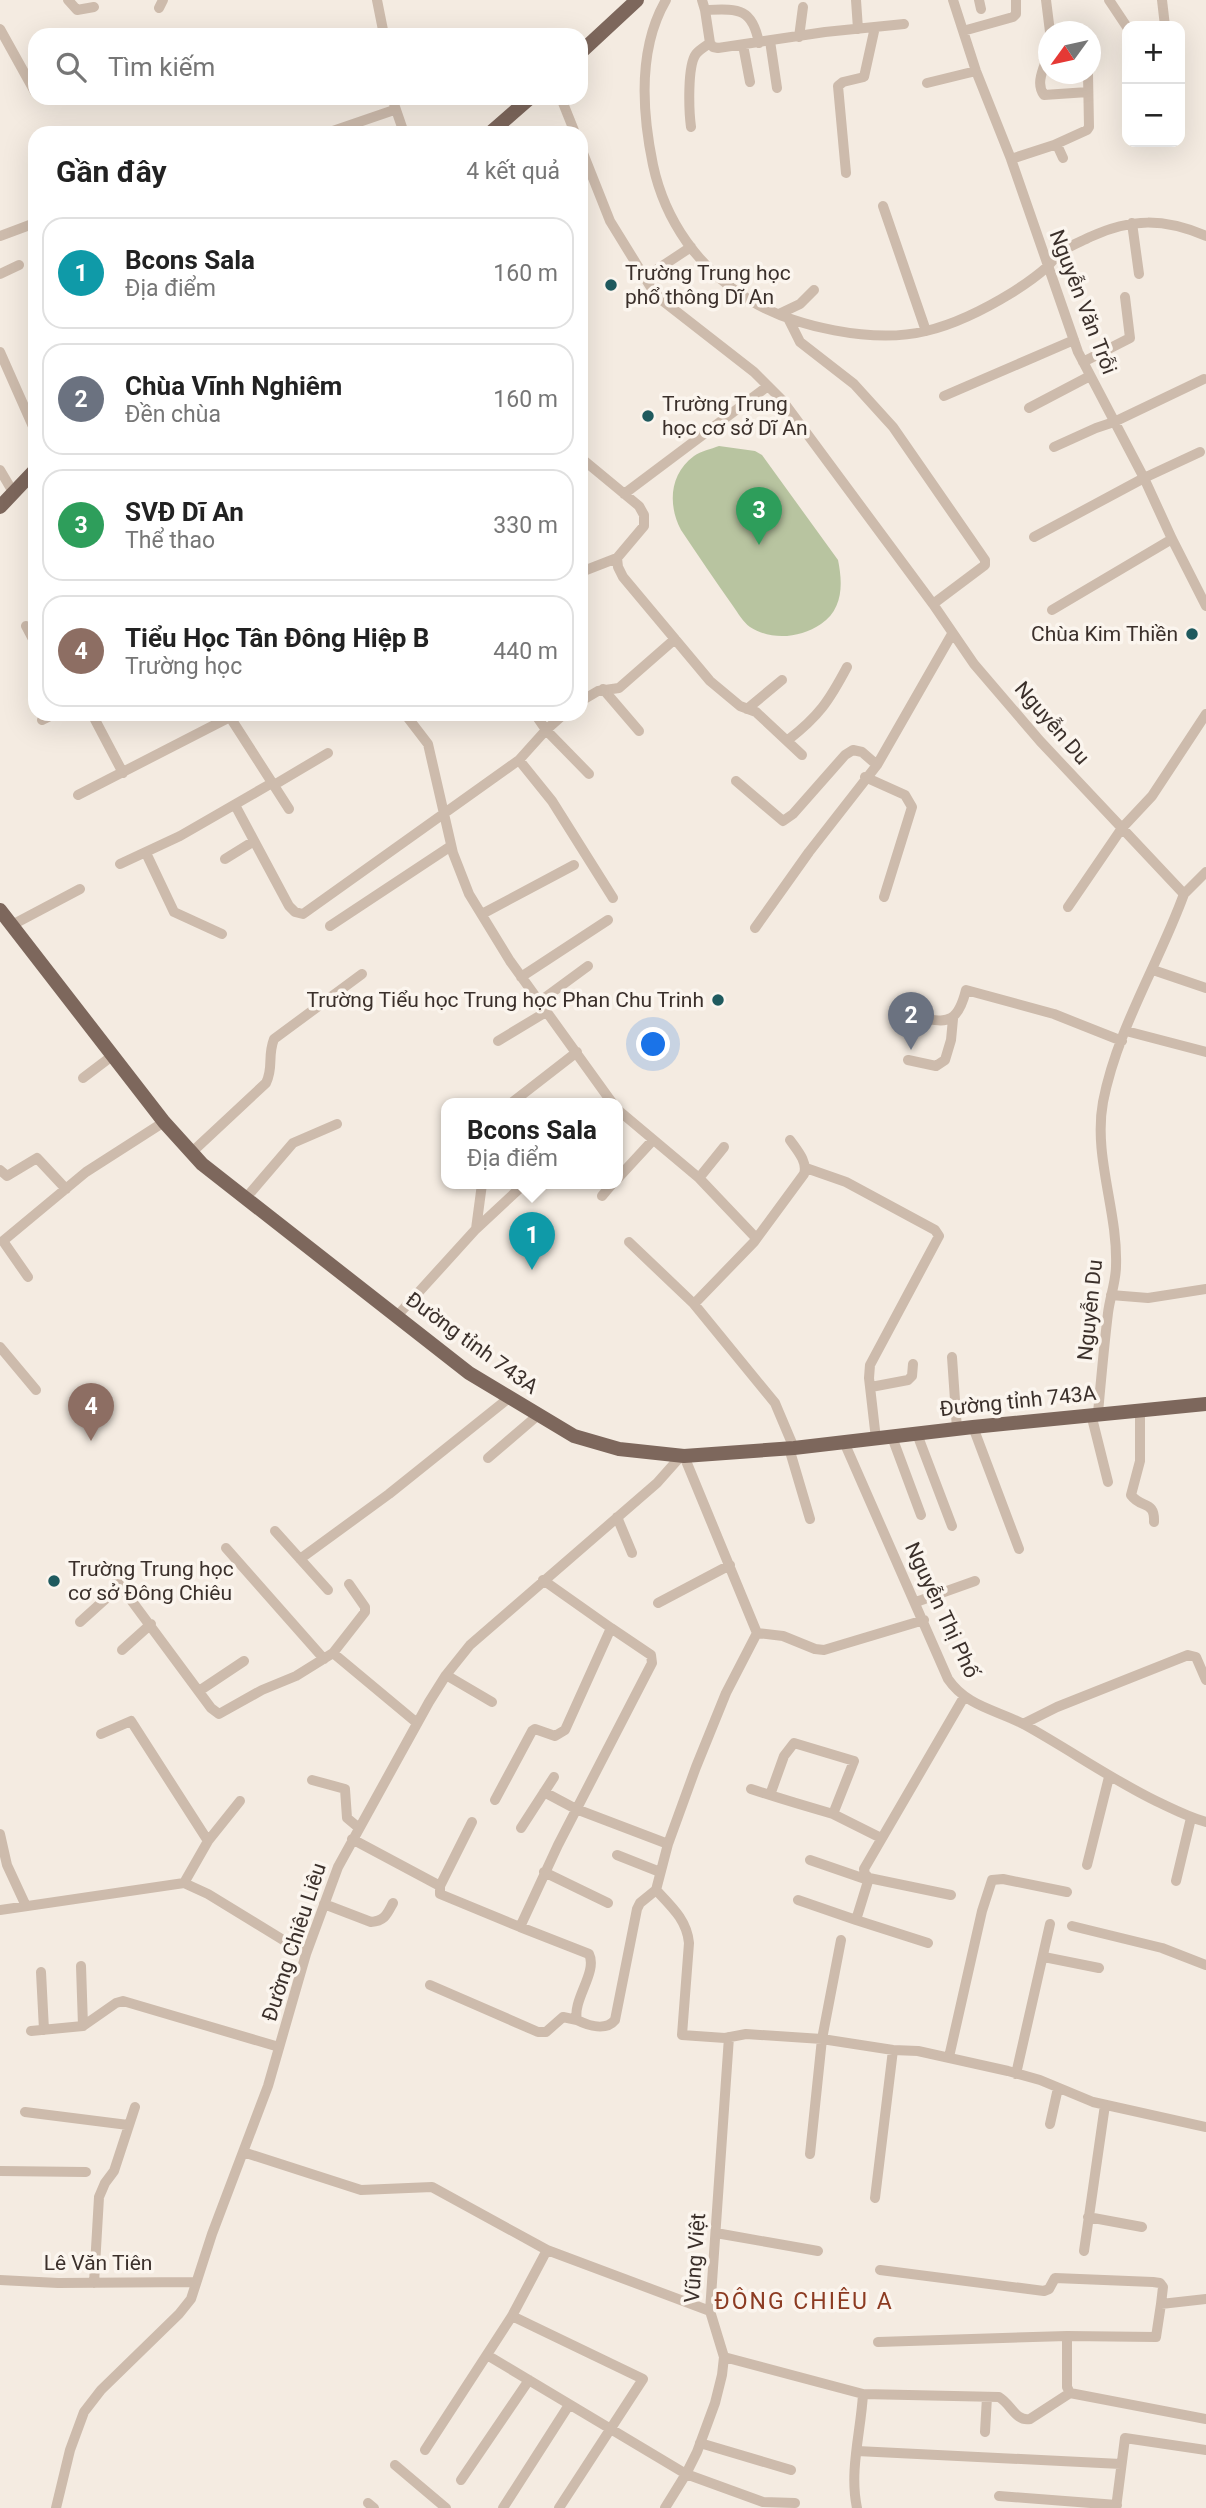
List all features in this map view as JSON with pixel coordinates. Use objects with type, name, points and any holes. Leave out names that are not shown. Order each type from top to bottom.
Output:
[{"type":"main road","points":[[588,46],[637,0]]},
{"type":"main road","points":[[498,126],[522,105]]},
{"type":"main road","points":[[0,508],[28,477]]},
{"type":"main road","name":"Đường tỉnh 743A","points":[[0,910],[191,1153],[245,1199],[469,1373],[537,1416],[575,1436],[619,1449],[682,1456],[792,1448],[1206,1404]]},
{"type":"street","points":[[68,0],[76,10],[94,7]]},
{"type":"street","points":[[377,0],[383,28]]},
{"type":"street","points":[[666,0],[653,31],[644,98],[646,126],[657,182],[679,231],[699,259],[727,286],[754,303],[820,328],[874,334],[906,334],[926,331],[987,307],[1047,267],[1061,252],[1108,229],[1132,223],[1160,222],[1183,226],[1206,236]]},
{"type":"street","points":[[856,0],[858,29]]},
{"type":"street","name":"Nguyễn Văn Trỗi","points":[[953,0],[975,71],[1011,159],[1047,267],[1083,362],[1144,478],[1206,606]]},
{"type":"street","points":[[963,31],[1013,17],[1016,14],[1016,0]]},
{"type":"street","points":[[1046,0],[1049,21]]},
{"type":"street","points":[[1109,0],[1123,21]]},
{"type":"street","points":[[1162,0],[1164,21]]},
{"type":"street","points":[[710,43],[703,5],[732,9],[746,15],[756,25],[764,42],[777,88]]},
{"type":"street","points":[[799,37],[803,7]]},
{"type":"street","points":[[710,43],[719,48],[904,24]]},
{"type":"street","points":[[846,173],[838,86],[844,82],[859,80],[867,72],[875,27]]},
{"type":"street","points":[[0,29],[28,79]]},
{"type":"street","points":[[691,127],[689,96],[693,61],[696,54],[710,43]]},
{"type":"street","points":[[743,45],[750,82]]},
{"type":"street","points":[[927,83],[975,71]]},
{"type":"street","points":[[1040,84],[1044,94],[1088,92]]},
{"type":"street","points":[[1011,159],[1054,145],[1087,130],[1088,84]]},
{"type":"street","points":[[343,126],[391,105]]},
{"type":"street","points":[[393,105],[401,126]]},
{"type":"street","points":[[564,105],[572,126]]},
{"type":"street","points":[[1054,145],[1058,147],[1063,158]]},
{"type":"street","name":"Nguyễn Du","points":[[588,166],[610,221],[644,278],[663,301],[754,372],[782,400],[933,604],[974,664],[1040,741],[1184,894],[1124,1036],[1103,1102],[1101,1135],[1116,1267],[1094,1414],[1108,1482]]},
{"type":"street","points":[[883,206],[926,331]]},
{"type":"street","points":[[1132,223],[1139,274]]},
{"type":"street","points":[[0,236],[28,226]]},
{"type":"street","points":[[644,278],[691,247]]},
{"type":"street","points":[[0,274],[19,265]]},
{"type":"street","points":[[784,316],[814,290]]},
{"type":"street","points":[[1083,362],[1129,338],[1125,297]]},
{"type":"street","points":[[784,316],[800,342],[854,384],[893,427],[985,560],[985,565],[933,604]]},
{"type":"street","points":[[944,396],[1074,340]]},
{"type":"street","points":[[0,352],[28,415]]},
{"type":"street","points":[[1028,408],[1090,376]]},
{"type":"street","points":[[1054,447],[1204,379]]},
{"type":"street","points":[[624,494],[768,386]]},
{"type":"street","points":[[1034,537],[1144,478],[1200,452]]},
{"type":"street","points":[[588,464],[639,506],[644,515],[644,526],[617,558],[588,569]]},
{"type":"street","points":[[0,470],[13,492]]},
{"type":"street","points":[[1052,610],[1172,539]]},
{"type":"street","points":[[617,558],[623,577],[710,681],[735,702],[756,712],[802,755]]},
{"type":"street","points":[[26,626],[28,630]]},
{"type":"street","points":[[755,928],[865,777],[877,765],[952,634]]},
{"type":"street","points":[[588,695],[603,689],[619,688],[675,639]]},
{"type":"street","points":[[788,740],[811,722],[826,705],[847,667]]},
{"type":"street","points":[[747,709],[782,680]]},
{"type":"street","points":[[603,689],[639,732]]},
{"type":"street","points":[[1068,907],[1122,828],[1152,796],[1202,727],[1206,714]]},
{"type":"street","points":[[96,721],[123,773]]},
{"type":"street","points":[[78,795],[218,721]]},
{"type":"street","points":[[233,721],[289,809]]},
{"type":"street","points":[[410,721],[428,744],[451,846],[469,894],[521,977],[609,1098]]},
{"type":"street","points":[[540,721],[589,774]]},
{"type":"street","points":[[235,805],[289,906],[295,912],[303,914],[519,760],[556,721]]},
{"type":"street","points":[[736,780],[783,821],[793,814],[845,755],[853,750],[862,752],[877,765]]},
{"type":"street","points":[[120,864],[146,853],[328,753]]},
{"type":"street","points":[[519,760],[552,801],[613,898]]},
{"type":"street","points":[[865,777],[905,795],[912,807],[884,897]]},
{"type":"street","points":[[225,859],[254,841]]},
{"type":"street","points":[[330,926],[451,846]]},
{"type":"street","points":[[146,853],[174,912],[222,934]]},
{"type":"street","points":[[481,914],[574,864]]},
{"type":"street","points":[[1184,894],[1206,872]]},
{"type":"street","points":[[12,925],[80,889]]},
{"type":"street","points":[[521,977],[608,920]]},
{"type":"street","points":[[498,1041],[588,966]]},
{"type":"street","points":[[1153,970],[1206,988]]},
{"type":"street","points":[[191,1153],[266,1083],[271,1074],[269,1051],[274,1039],[362,974]]},
{"type":"street","points":[[908,1060],[936,1066],[945,1060],[953,1019],[962,1008],[966,990],[1124,1036],[1206,1052]]},
{"type":"street","points":[[905,1018],[943,1021],[953,1019]]},
{"type":"street","points":[[518,1098],[577,1052]]},
{"type":"street","points":[[83,1079],[113,1056]]},
{"type":"street","points":[[623,1114],[699,1178],[756,1238]]},
{"type":"street","points":[[28,1278],[1,1242],[86,1172],[164,1122]]},
{"type":"street","points":[[245,1199],[293,1143],[337,1124]]},
{"type":"street","points":[[623,1173],[653,1140]]},
{"type":"street","points":[[790,1140],[806,1168],[846,1182],[935,1230],[939,1236],[870,1365],[876,1439]]},
{"type":"street","points":[[699,1178],[724,1147]]},
{"type":"street","points":[[0,1170],[7,1176],[37,1158],[66,1189]]},
{"type":"street","points":[[694,1304],[756,1238],[806,1168]]},
{"type":"street","points":[[476,1229],[481,1189]]},
{"type":"street","points":[[397,1316],[476,1229],[519,1189]]},
{"type":"street","points":[[602,1196],[608,1189]]},
{"type":"street","points":[[629,1242],[694,1304],[775,1403],[792,1448],[810,1519]]},
{"type":"street","points":[[1111,1295],[1148,1298],[1206,1289]]},
{"type":"street","points":[[0,1347],[36,1390]]},
{"type":"street","points":[[953,1357],[957,1429]]},
{"type":"street","points":[[872,1387],[908,1380],[912,1376],[913,1364]]},
{"type":"street","points":[[300,1559],[389,1494],[509,1398]]},
{"type":"street","points":[[1140,1410],[1140,1461],[1131,1495],[1133,1499],[1151,1507],[1154,1522]]},
{"type":"street","points":[[488,1458],[537,1416]]},
{"type":"street","points":[[973,1427],[1019,1549]]},
{"type":"street","points":[[917,1434],[952,1526]]},
{"type":"street","points":[[892,1437],[920,1515]]},
{"type":"street","name":"Nguyễn Thị Phố","points":[[844,1442],[948,1679],[964,1697],[1023,1724],[1109,1777],[1191,1818],[1206,1822]]},
{"type":"street","points":[[430,1985],[538,2032],[546,2032],[563,2017],[602,2027],[615,2020],[635,1916],[640,1903],[656,1890],[668,1844],[726,1693],[757,1633],[682,1456]]},
{"type":"street","name":"Đường Chiêu Liêu","points":[[56,2508],[84,2412],[101,2390],[191,2299],[268,2086],[306,1954],[324,1904],[352,1839],[417,1723],[446,1675],[470,1645],[657,1483],[682,1456]]},
{"type":"street","points":[[617,1517],[632,1553]]},
{"type":"street","points":[[275,1531],[328,1590]]},
{"type":"street","points":[[226,1548],[328,1656],[417,1723]]},
{"type":"street","points":[[658,1603],[730,1566]]},
{"type":"street","points":[[520,1927],[544,1872],[652,1663],[651,1655],[543,1580]]},
{"type":"street","points":[[916,1602],[975,1581]]},
{"type":"street","points":[[80,1622],[119,1583],[215,1712],[223,1713],[262,1690],[296,1676],[328,1656],[365,1612],[365,1607],[349,1584]]},
{"type":"street","points":[[757,1633],[783,1636],[824,1650],[924,1620]]},
{"type":"street","points":[[122,1650],[151,1624]]},
{"type":"street","points":[[495,1800],[532,1731],[535,1729],[555,1736],[565,1730],[611,1628]]},
{"type":"street","points":[[1023,1724],[1057,1707],[1188,1655],[1196,1657],[1206,1680]]},
{"type":"street","points":[[199,1691],[244,1661]]},
{"type":"street","points":[[446,1675],[492,1702]]},
{"type":"street","points":[[856,1920],[868,1879],[864,1868],[964,1697]]},
{"type":"street","points":[[101,1734],[131,1721],[208,1841]]},
{"type":"street","points":[[770,1795],[789,1748],[794,1743],[806,1745],[854,1761],[833,1814]]},
{"type":"street","points":[[521,1828],[554,1777]]},
{"type":"street","points":[[1087,1865],[1109,1777]]},
{"type":"street","points":[[312,1780],[345,1789],[347,1818],[359,1828]]},
{"type":"street","points":[[751,1789],[833,1814],[881,1838]]},
{"type":"street","points":[[544,1792],[576,1809],[668,1844]]},
{"type":"street","points":[[184,1883],[208,1841],[240,1801]]},
{"type":"street","points":[[1176,1881],[1191,1818]]},
{"type":"street","points":[[472,1822],[440,1886],[440,1894],[585,1952],[592,1958],[576,2010],[577,2020]]},
{"type":"street","points":[[0,1834],[7,1865],[26,1906]]},
{"type":"street","points":[[352,1839],[440,1886]]},
{"type":"street","points":[[617,1856],[660,1872]]},
{"type":"street","points":[[810,1860],[868,1879],[951,1895]]},
{"type":"street","points":[[544,1872],[608,1903]]},
{"type":"street","points":[[949,2057],[982,1910],[992,1880],[1067,1892]]},
{"type":"street","points":[[0,1910],[184,1883],[208,1894],[306,1954]]},
{"type":"street","points":[[656,1890],[684,1922],[690,1942],[682,2035],[729,2037],[746,2034],[821,2039],[918,2051],[1016,2074],[1105,2105],[1206,2127]]},
{"type":"street","points":[[798,1900],[928,1943]]},
{"type":"street","points":[[324,1904],[371,1922],[385,1917],[393,1903]]},
{"type":"street","points":[[1016,2074],[1050,1924]]},
{"type":"street","points":[[1072,1926],[1161,1948],[1206,1965]]},
{"type":"street","points":[[810,2154],[821,2039],[841,1940]]},
{"type":"street","points":[[1044,1957],[1099,1968]]},
{"type":"street","points":[[81,1966],[83,2026]]},
{"type":"street","points":[[41,1972],[44,2030]]},
{"type":"street","points":[[31,2031],[83,2026],[123,2001],[279,2047]]},
{"type":"street","name":"Vũng Việt","points":[[665,2508],[686,2474],[700,2443],[715,2403],[724,2357],[710,2311],[729,2037]]},
{"type":"street","points":[[875,2198],[893,2050]]},
{"type":"street","points":[[1050,2124],[1058,2088]]},
{"type":"street","points":[[1084,2251],[1105,2105]]},
{"type":"street","points":[[94,2283],[99,2197],[114,2171],[135,2107]]},
{"type":"street","points":[[25,2112],[128,2126]]},
{"type":"street","points":[[243,2152],[361,2190],[432,2187],[547,2250],[710,2311]]},
{"type":"street","points":[[0,2171],[86,2172]]},
{"type":"street","points":[[1088,2217],[1142,2227]]},
{"type":"street","points":[[716,2233],[818,2250]]},
{"type":"street","points":[[425,2450],[512,2316],[547,2250]]},
{"type":"street","points":[[878,2342],[1067,2336],[1156,2337],[1163,2287],[1160,2283],[1153,2282],[1055,2278],[1049,2289],[1044,2291],[880,2270]]},
{"type":"street","name":"Lê Văn Tiên","points":[[0,2280],[196,2282]]},
{"type":"street","points":[[1161,2304],[1206,2299]]},
{"type":"street","points":[[512,2316],[640,2376],[643,2382],[559,2508]]},
{"type":"street","points":[[1067,2336],[1067,2387],[1070,2393]]},
{"type":"street","points":[[487,2355],[686,2474],[764,2502],[795,2503]]},
{"type":"street","points":[[724,2357],[863,2394],[987,2397],[1004,2400],[1019,2418],[1027,2420],[1070,2393],[1206,2419]]},
{"type":"street","points":[[461,2480],[529,2381]]},
{"type":"street","points":[[857,2508],[854,2468],[863,2394]]},
{"type":"street","points":[[985,2432],[987,2397]]},
{"type":"street","points":[[503,2508],[569,2406]]},
{"type":"street","points":[[999,2496],[1116,2507],[1125,2438],[1206,2450]]},
{"type":"street","points":[[700,2443],[790,2470]]},
{"type":"street","points":[[858,2451],[1121,2464]]},
{"type":"street","points":[[395,2465],[446,2508]]},
{"type":"green space","points":[[719,446],[755,451],[762,455],[838,560],[840,595],[834,611],[813,629],[795,635],[777,636],[750,627],[681,530],[674,511],[675,481],[686,463],[694,456]]},
{"type":"place","name":"Trường Trung học phổ thông Dĩ An","points":[[611,285]]},
{"type":"place","name":"Trường Trung học cơ sở Dĩ An","points":[[648,416]]},
{"type":"place","name":"SVĐ Dĩ An","points":[[759,545]]},
{"type":"place","name":"Chùa Kim Thiền","points":[[1192,634]]},
{"type":"place","name":"Trường Tiểu học Trung học Phan Chu Trinh","points":[[718,1000]]},
{"type":"place","name":"Chùa Vĩnh Nghiêm","points":[[911,1050]]},
{"type":"place","name":"Bcons Sala","points":[[532,1270]]},
{"type":"place","name":"Tiểu Học Tân Đông Hiệp B","points":[[91,1441]]},
{"type":"place","name":"Trường Trung học cơ sở Đông Chiêu","points":[[54,1581]]},
{"type":"district","name":"ĐÔNG CHIÊU A","points":[[804,2301]]}]
